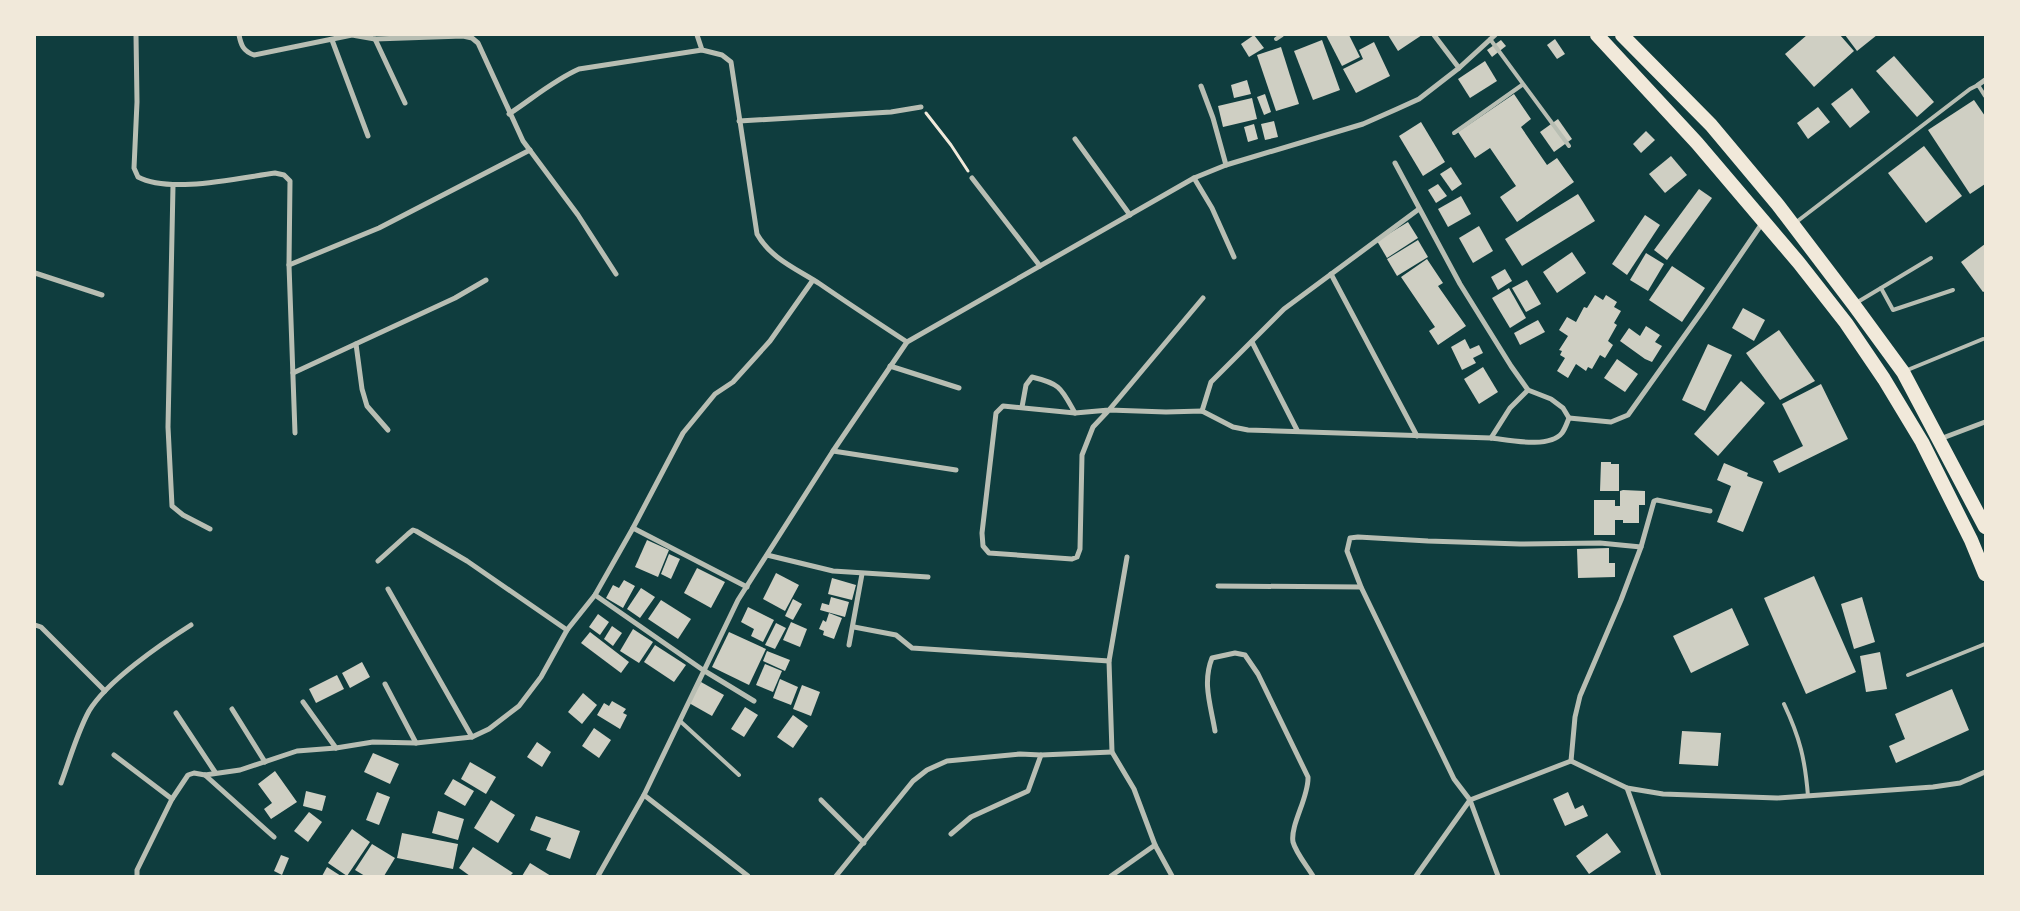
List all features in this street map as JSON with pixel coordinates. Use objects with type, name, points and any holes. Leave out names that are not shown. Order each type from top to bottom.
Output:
[{"type":"highway","points":[[1597,35],[1697,142],[1805,270],[1846,323],[1884,378],[1922,442],[1972,540],[1985,574]]},
{"type":"highway","points":[[1622,35],[1711,125],[1793,224],[1854,305],[1903,372],[1984,520]]},
{"type":"street","points":[[136,35],[137,102],[134,168],[138,177],[148,182],[173,186],[275,173],[284,175],[290,181],[289,265],[295,433]]},
{"type":"street","points":[[239,35],[242,47],[254,55],[352,35],[375,39],[464,36],[472,38],[478,44],[522,141],[578,215],[616,274]]},
{"type":"street","points":[[697,35],[702,50]]},
{"type":"street","points":[[1434,35],[1459,68]]},
{"type":"street","points":[[598,876],[644,796],[703,670],[747,587],[833,451],[907,342],[1194,178],[1226,165],[1363,124],[1419,99],[1459,68],[1495,35]]},
{"type":"street","points":[[375,39],[405,103]]},
{"type":"street","points":[[332,40],[368,136]]},
{"type":"street","points":[[509,114],[552,86],[560,78],[579,69],[702,50],[722,55],[731,62],[758,234],[766,247],[787,266],[813,280],[907,342]]},
{"type":"street","points":[[1978,84],[1985,80]]},
{"type":"street","points":[[1201,86],[1213,118],[1226,165]]},
{"type":"street","points":[[739,121],[891,112],[921,107]]},
{"type":"street","points":[[1075,138],[1130,215]]},
{"type":"street","points":[[289,265],[379,228],[530,150]]},
{"type":"street","points":[[1395,163],[1460,284],[1528,390],[1551,399],[1563,408],[1570,418],[1611,422],[1628,415],[1706,307],[1763,222]]},
{"type":"street","points":[[972,178],[1040,266]]},
{"type":"street","points":[[1194,178],[1212,208],[1234,257]]},
{"type":"street","points":[[173,186],[168,427],[172,506],[183,515],[210,529]]},
{"type":"street","points":[[1202,411],[1211,382],[1284,309],[1419,209]]},
{"type":"street","points":[[35,273],[102,295]]},
{"type":"street","points":[[1331,274],[1417,436]]},
{"type":"street","points":[[293,373],[454,298],[486,280]]},
{"type":"street","points":[[137,876],[138,870],[172,798],[188,775],[194,773],[205,775],[215,772],[240,770],[297,751],[336,748],[373,742],[416,743],[472,737],[489,729],[519,706],[542,677],[567,630],[595,595],[683,433],[714,394],[733,382],[770,341],[813,280]]},
{"type":"street","points":[[1203,298],[1109,410],[1093,427],[1082,455],[1080,548],[1077,556],[1072,559],[989,552],[983,546],[982,534],[996,413],[1003,406],[1075,413],[1109,410],[1202,411],[1233,427],[1248,430],[1297,430],[1491,438],[1531,442],[1548,441],[1561,434],[1570,418]]},
{"type":"street","points":[[1252,342],[1297,430]]},
{"type":"street","points":[[356,344],[362,389],[367,406],[388,430]]},
{"type":"street","points":[[890,366],[959,388]]},
{"type":"street","points":[[1022,407],[1026,385],[1032,377],[1056,384],[1062,390],[1075,413]]},
{"type":"street","points":[[1491,438],[1510,408],[1528,390]]},
{"type":"street","points":[[1940,439],[1985,422]]},
{"type":"street","points":[[833,451],[956,470]]},
{"type":"street","points":[[1571,761],[1575,717],[1580,696],[1621,600],[1641,547],[1654,501],[1657,500],[1710,511]]},
{"type":"street","points":[[633,528],[747,587]]},
{"type":"street","points":[[378,561],[413,530],[416,531],[467,561],[567,630]]},
{"type":"street","points":[[1498,876],[1470,800],[1454,779],[1361,587],[1347,551],[1350,538],[1520,544],[1600,543],[1641,547]]},
{"type":"street","points":[[767,555],[833,571],[928,577]]},
{"type":"street","points":[[1127,557],[1109,661],[1112,752],[1134,790],[1155,845],[1172,876]]},
{"type":"street","points":[[849,645],[854,627],[862,574]]},
{"type":"street","points":[[1218,586],[1361,587]]},
{"type":"street","points":[[388,589],[472,737]]},
{"type":"street","points":[[595,595],[703,670],[754,701]]},
{"type":"street","points":[[35,624],[41,627],[105,691]]},
{"type":"street","points":[[61,783],[89,711],[105,691],[160,645],[191,625]]},
{"type":"street","points":[[854,627],[896,635],[912,648],[1109,661]]},
{"type":"street","points":[[1215,731],[1206,683],[1212,658],[1235,653],[1245,655],[1258,674],[1308,777],[1308,785],[1294,832],[1293,842],[1313,876]]},
{"type":"street","points":[[385,684],[416,743]]},
{"type":"street","points":[[303,702],[336,748]]},
{"type":"street","points":[[232,708],[265,762]]},
{"type":"street","points":[[176,713],[215,772]]},
{"type":"street","points":[[836,876],[913,781],[927,770],[947,761],[1020,754],[1112,752]]},
{"type":"street","points":[[114,755],[172,798]]},
{"type":"street","points":[[950,834],[971,817],[1028,791],[1041,755]]},
{"type":"street","points":[[1416,876],[1470,800],[1571,761],[1627,788],[1663,794],[1778,798],[1934,787],[1960,783],[1985,772]]},
{"type":"street","points":[[205,775],[274,837]]},
{"type":"street","points":[[1627,788],[1659,876]]},
{"type":"street","points":[[644,796],[748,876]]},
{"type":"street","points":[[822,800],[864,843]]},
{"type":"street","points":[[1111,876],[1155,845]]},
{"type":"lane","points":[[1276,39],[1282,35]]},
{"type":"lane","points":[[1490,39],[1522,85],[1569,146]]},
{"type":"lane","points":[[1793,224],[1978,84],[1985,96]]},
{"type":"lane","points":[[1454,134],[1522,85]]},
{"type":"lane","points":[[1854,305],[1932,258]]},
{"type":"lane","points":[[1881,288],[1893,310],[1954,290]]},
{"type":"lane","points":[[1903,372],[1983,338]]},
{"type":"lane","points":[[1908,675],[1985,644]]},
{"type":"lane","points":[[1784,704],[1800,739],[1806,766],[1808,796]]},
{"type":"lane","points":[[680,721],[739,775]]},
{"type":"path","points":[[921,107],[951,145],[972,178]]},
{"type":"building","points":[[1254,35],[1264,48],[1249,57],[1241,44]]},
{"type":"building","points":[[1326,35],[1349,35],[1360,57],[1342,66]]},
{"type":"building","points":[[1388,35],[1422,35],[1398,51]]},
{"type":"building","points":[[1807,35],[1840,35],[1854,51],[1814,87],[1785,54]]},
{"type":"building","points":[[1845,35],[1877,35],[1857,51]]},
{"type":"building","points":[[1555,39],[1565,54],[1557,59],[1547,45]]},
{"type":"building","points":[[1322,40],[1340,90],[1313,100],[1294,51]]},
{"type":"building","points":[[1501,40],[1506,46],[1492,57],[1487,50]]},
{"type":"building","points":[[1374,42],[1390,76],[1356,93],[1343,69],[1363,59],[1359,50]]},
{"type":"building","points":[[1281,47],[1299,104],[1276,111],[1257,55]]},
{"type":"building","points":[[1894,56],[1934,102],[1917,117],[1876,71]]},
{"type":"building","points":[[1485,61],[1497,81],[1470,98],[1458,79]]},
{"type":"building","points":[[1247,80],[1251,94],[1234,98],[1231,85]]},
{"type":"building","points":[[1852,88],[1870,112],[1850,128],[1831,104]]},
{"type":"building","points":[[1265,94],[1271,112],[1264,115],[1257,97]]},
{"type":"building","points":[[1514,94],[1531,119],[1521,127],[1547,165],[1557,158],[1574,182],[1517,222],[1500,197],[1516,186],[1490,148],[1475,158],[1458,132]]},
{"type":"building","points":[[1252,98],[1257,119],[1223,127],[1218,106]]},
{"type":"building","points":[[1974,100],[1985,116],[1985,184],[1970,194],[1928,130]]},
{"type":"building","points":[[1818,107],[1830,122],[1808,139],[1797,123]]},
{"type":"building","points":[[1558,119],[1572,139],[1554,152],[1540,132]]},
{"type":"building","points":[[1274,121],[1278,137],[1265,140],[1261,124]]},
{"type":"building","points":[[1421,122],[1445,162],[1423,176],[1399,136]]},
{"type":"building","points":[[1254,124],[1258,139],[1248,142],[1244,127]]},
{"type":"building","points":[[1646,131],[1655,140],[1641,153],[1633,144]]},
{"type":"building","points":[[1924,146],[1962,196],[1926,223],[1888,173]]},
{"type":"building","points":[[1671,156],[1687,175],[1665,193],[1649,174]]},
{"type":"building","points":[[1451,167],[1462,184],[1452,191],[1440,174]]},
{"type":"building","points":[[1438,184],[1447,196],[1436,203],[1428,190]]},
{"type":"building","points":[[1699,189],[1712,198],[1667,260],[1654,250]]},
{"type":"building","points":[[1578,194],[1595,221],[1522,266],[1505,239]]},
{"type":"building","points":[[1461,196],[1471,214],[1448,227],[1438,209]]},
{"type":"building","points":[[1645,215],[1660,225],[1627,275],[1612,264]]},
{"type":"building","points":[[1408,222],[1418,238],[1387,258],[1377,241]]},
{"type":"building","points":[[1479,226],[1493,251],[1473,263],[1459,238]]},
{"type":"building","points":[[1418,240],[1428,257],[1397,276],[1387,259]]},
{"type":"building","points":[[1985,244],[1985,291],[1983,292],[1961,262]]},
{"type":"building","points":[[1572,252],[1586,273],[1557,293],[1543,272]]},
{"type":"building","points":[[1646,253],[1664,264],[1648,291],[1630,280]]},
{"type":"building","points":[[1427,259],[1443,283],[1438,286],[1466,326],[1438,345],[1429,331],[1435,327],[1401,277]]},
{"type":"building","points":[[1672,266],[1705,288],[1682,322],[1649,300]]},
{"type":"building","points":[[1505,269],[1512,281],[1498,290],[1491,277]]},
{"type":"building","points":[[1527,280],[1541,304],[1526,312],[1512,288]]},
{"type":"building","points":[[1509,288],[1526,318],[1510,328],[1492,298]]},
{"type":"building","points":[[1595,295],[1603,300],[1606,295],[1617,302],[1614,307],[1621,311],[1614,323],[1617,325],[1608,341],[1613,345],[1605,358],[1600,355],[1592,369],[1588,367],[1586,371],[1576,364],[1568,378],[1557,371],[1565,358],[1560,355],[1562,351],[1559,350],[1568,336],[1559,330],[1567,317],[1576,322],[1584,307],[1587,308]]},
{"type":"building","points":[[1743,308],[1765,320],[1754,341],[1732,328]]},
{"type":"building","points":[[1538,320],[1545,332],[1520,345],[1514,333]]},
{"type":"building","points":[[1646,326],[1660,335],[1655,342],[1662,346],[1652,362],[1620,341],[1629,328],[1640,336]]},
{"type":"building","points":[[1779,330],[1815,381],[1780,400],[1746,353]]},
{"type":"building","points":[[1465,339],[1470,349],[1479,345],[1483,353],[1473,358],[1476,363],[1462,370],[1451,347]]},
{"type":"building","points":[[1708,344],[1732,355],[1705,411],[1682,400]]},
{"type":"building","points":[[1617,359],[1638,374],[1625,392],[1604,378]]},
{"type":"building","points":[[1483,367],[1498,392],[1479,404],[1464,379]]},
{"type":"building","points":[[1741,381],[1765,403],[1718,456],[1694,434]]},
{"type":"building","points":[[1821,384],[1848,439],[1779,473],[1773,461],[1803,446],[1782,404]]},
{"type":"building","points":[[1601,462],[1619,464],[1619,491],[1600,491]]},
{"type":"building","points":[[1724,463],[1748,473],[1747,476],[1763,482],[1743,532],[1717,522],[1731,486],[1717,480]]},
{"type":"building","points":[[1620,491],[1645,491],[1645,505],[1639,505],[1639,523],[1623,523],[1623,520],[1615,520],[1615,535],[1594,535],[1594,500],[1615,500],[1615,506],[1620,506]]},
{"type":"building","points":[[647,540],[669,550],[658,577],[635,567]]},
{"type":"building","points":[[1609,548],[1609,563],[1615,563],[1615,577],[1578,578],[1577,549]]},
{"type":"building","points":[[669,554],[680,559],[671,579],[661,574]]},
{"type":"building","points":[[697,568],[725,582],[711,608],[684,593]]},
{"type":"building","points":[[776,573],[799,585],[785,611],[763,599]]},
{"type":"building","points":[[1814,576],[1856,672],[1806,694],[1764,598]]},
{"type":"building","points":[[832,578],[856,585],[852,600],[828,594]]},
{"type":"building","points":[[624,580],[635,586],[623,608],[606,598],[613,585],[619,588]]},
{"type":"building","points":[[641,588],[655,597],[640,618],[627,609]]},
{"type":"building","points":[[831,597],[849,602],[845,617],[820,610],[822,603],[829,605]]},
{"type":"building","points":[[1862,597],[1875,642],[1854,649],[1841,604]]},
{"type":"building","points":[[793,599],[802,604],[793,620],[785,616]]},
{"type":"building","points":[[661,600],[691,619],[678,639],[648,619]]},
{"type":"building","points":[[748,607],[774,620],[763,642],[751,636],[754,629],[741,622]]},
{"type":"building","points":[[1732,608],[1749,645],[1691,673],[1673,636]]},
{"type":"building","points":[[829,613],[842,618],[834,639],[823,635],[824,631],[819,629],[823,620],[826,622]]},
{"type":"building","points":[[598,614],[609,622],[600,635],[589,627]]},
{"type":"building","points":[[791,622],[807,629],[800,647],[783,640]]},
{"type":"building","points":[[776,623],[786,628],[775,649],[765,645]]},
{"type":"building","points":[[612,626],[622,633],[613,646],[604,639]]},
{"type":"building","points":[[633,629],[653,642],[639,663],[620,651]]},
{"type":"building","points":[[590,632],[629,662],[621,673],[581,643]]},
{"type":"building","points":[[729,632],[766,649],[749,685],[712,667]]},
{"type":"building","points":[[655,645],[686,665],[674,682],[644,662]]},
{"type":"building","points":[[767,651],[790,660],[785,671],[763,661]]},
{"type":"building","points":[[1880,652],[1887,689],[1866,692],[1860,656]]},
{"type":"building","points":[[362,662],[370,677],[350,688],[342,673]]},
{"type":"building","points":[[765,664],[782,671],[773,692],[756,685]]},
{"type":"building","points":[[337,675],[344,689],[316,703],[309,689]]},
{"type":"building","points":[[780,679],[798,687],[791,705],[773,698]]},
{"type":"building","points":[[701,682],[724,695],[712,716],[689,703]]},
{"type":"building","points":[[802,685],[820,692],[811,716],[793,709]]},
{"type":"building","points":[[1952,689],[1969,730],[1896,763],[1889,746],[1905,739],[1895,714]]},
{"type":"building","points":[[583,693],[597,705],[582,724],[568,712]]},
{"type":"building","points":[[612,701],[626,709],[623,713],[627,715],[620,729],[597,715],[604,703],[609,706]]},
{"type":"building","points":[[745,707],[758,715],[744,737],[731,729]]},
{"type":"building","points":[[793,715],[808,726],[793,748],[777,737]]},
{"type":"building","points":[[594,728],[611,740],[599,758],[582,746]]},
{"type":"building","points":[[1682,731],[1721,733],[1718,766],[1679,764]]},
{"type":"building","points":[[537,742],[551,752],[542,767],[527,757]]},
{"type":"building","points":[[373,753],[399,764],[390,784],[364,772]]},
{"type":"building","points":[[470,762],[496,777],[486,794],[461,779]]},
{"type":"building","points":[[275,771],[297,802],[271,819],[264,809],[272,803],[258,784]]},
{"type":"building","points":[[453,779],[474,791],[465,806],[444,794]]},
{"type":"building","points":[[306,791],[326,796],[322,811],[303,806]]},
{"type":"building","points":[[377,792],[390,797],[379,825],[366,820]]},
{"type":"building","points":[[1568,792],[1575,809],[1583,805],[1588,816],[1565,826],[1553,799]]},
{"type":"building","points":[[491,800],[515,815],[498,843],[474,828]]},
{"type":"building","points":[[438,811],[464,819],[458,840],[432,833]]},
{"type":"building","points":[[309,812],[322,822],[308,842],[294,831]]},
{"type":"building","points":[[536,816],[580,831],[570,859],[546,850],[551,838],[530,830]]},
{"type":"building","points":[[352,829],[370,842],[347,876],[328,863]]},
{"type":"building","points":[[402,833],[458,844],[453,869],[397,858]]},
{"type":"building","points":[[1607,833],[1621,852],[1589,874],[1576,856]]},
{"type":"building","points":[[372,844],[395,858],[384,876],[365,876],[355,870]]},
{"type":"building","points":[[473,847],[513,873],[510,876],[470,876],[459,868]]},
{"type":"building","points":[[281,855],[289,858],[282,875],[274,871]]},
{"type":"building","points":[[530,863],[551,876],[522,876]]},
{"type":"building","points":[[327,867],[341,876],[322,876]]}]
